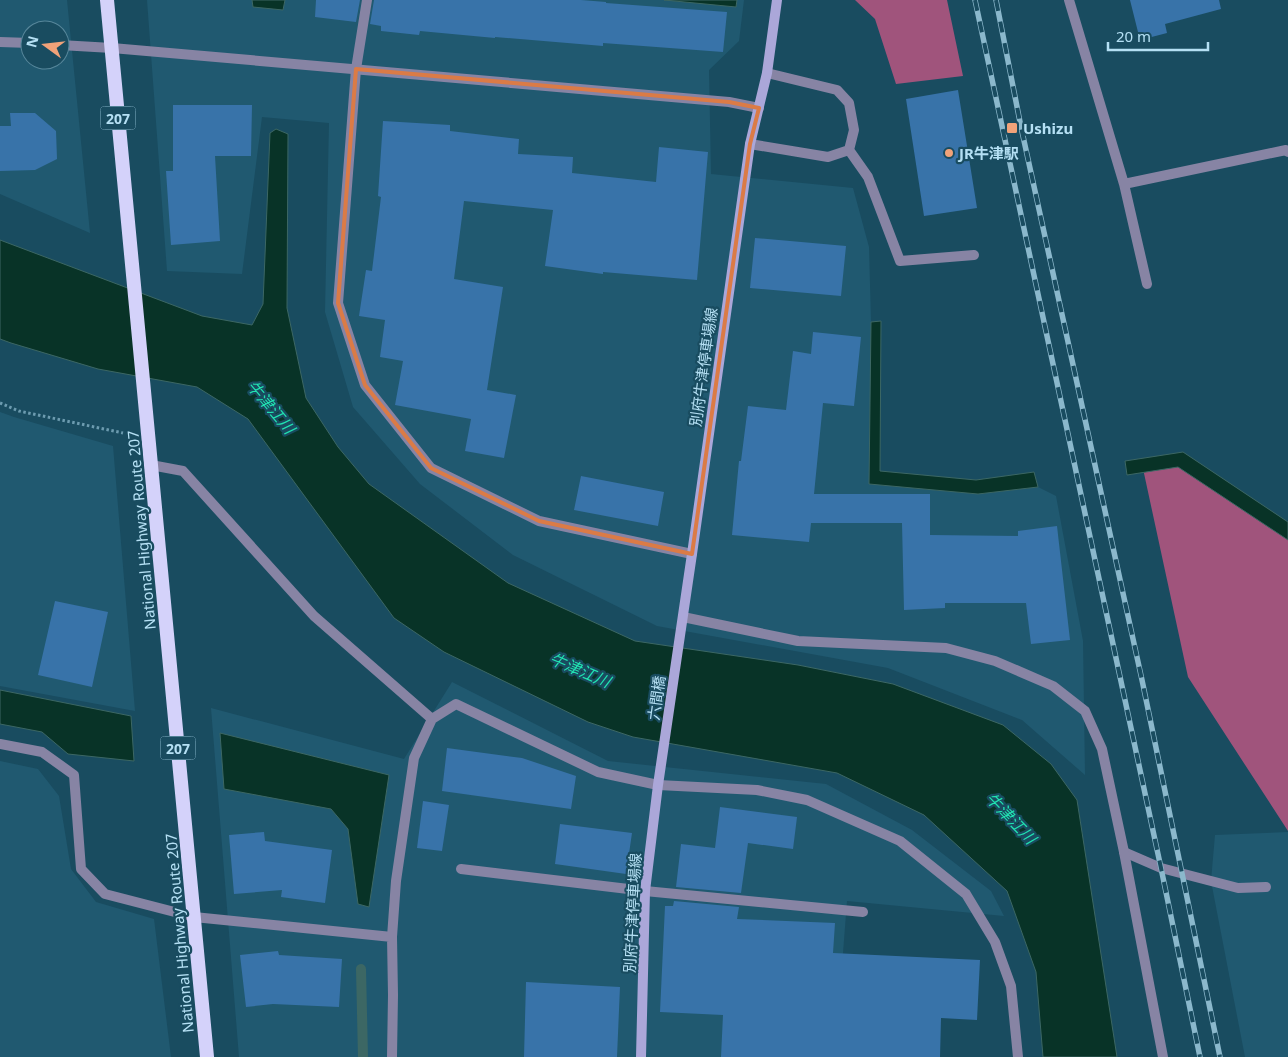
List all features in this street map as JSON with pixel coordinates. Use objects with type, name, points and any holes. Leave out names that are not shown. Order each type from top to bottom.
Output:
[{"type":"highway","name":"National Highway Route 207","points":[[107,0],[207,1057]]},
{"type":"main road","name":"別府牛津停車場線","points":[[681,630],[750,144],[767,73],[777,0]]},
{"type":"main road","name":"六間橋","points":[[660,771],[681,630]]},
{"type":"main road","name":"別府牛津停車場線","points":[[641,1057],[645,891],[660,771]]},
{"type":"street","points":[[367,0],[356,69],[338,303],[365,386],[431,468],[539,521],[692,554]]},
{"type":"street","points":[[1069,0],[1124,184],[1147,284]]},
{"type":"street","points":[[0,42],[20,43]]},
{"type":"street","points":[[70,46],[729,102],[759,108]]},
{"type":"street","points":[[767,73],[837,90],[850,103],[854,130],[849,150],[868,177],[900,261],[974,255]]},
{"type":"street","points":[[750,144],[828,157],[849,150]]},
{"type":"street","points":[[1124,184],[1286,150],[1288,152]]},
{"type":"street","points":[[151,465],[182,471],[314,616],[432,719]]},
{"type":"street","points":[[683,617],[798,641],[946,648],[995,660],[1053,686],[1085,712],[1102,749],[1124,852],[1163,1057]]},
{"type":"street","points":[[392,1057],[392,937],[396,881],[414,758],[432,719],[456,704],[598,772],[658,785],[757,790],[807,800],[900,841],[966,894],[995,942],[1011,986],[1018,1057]]},
{"type":"street","points":[[0,744],[42,752],[74,775],[81,869],[104,894],[194,917],[392,937]]},
{"type":"street","points":[[1124,852],[1162,868],[1238,888],[1266,887]]},
{"type":"street","points":[[461,869],[645,891],[863,912]]},
{"type":"path","points":[[0,403],[19,411],[148,439]]},
{"type":"highlighted area","points":[[356,69],[729,102],[759,108],[750,144],[692,554],[539,521],[431,468],[365,385],[338,303]]},
{"type":"shaded area","points":[[0,0],[67,0],[69,20],[20,20],[20,70],[70,70],[70,30],[90,233],[0,194]]},
{"type":"shaded area","points":[[147,0],[744,0],[739,41],[709,70],[711,174],[853,188],[869,247],[871,322],[870,484],[978,494],[1038,487],[1056,496],[1083,641],[1085,775],[1022,720],[888,668],[657,626],[513,555],[420,484],[353,407],[325,312],[329,123],[262,117],[242,274],[167,271]]},
{"type":"shaded area","points":[[855,0],[947,0],[963,76],[896,84],[875,19]]},
{"type":"shaded area","points":[[0,412],[113,446],[135,711],[0,686]]},
{"type":"shaded area","points":[[1179,459],[1288,533],[1288,831],[1188,677],[1142,464]]},
{"type":"shaded area","points":[[452,682],[608,761],[826,784],[912,830],[991,891],[1004,916],[847,901],[835,1057],[239,1057],[211,708],[404,759]]},
{"type":"shaded area","points":[[0,761],[38,769],[59,796],[71,869],[96,902],[154,919],[171,1057],[0,1057]]},
{"type":"shaded area","points":[[1288,832],[1288,1057],[1245,1057],[1211,881],[1215,835]]},
{"type":"water","points":[[252,0],[285,0],[283,10],[253,7]]},
{"type":"water","points":[[664,0],[737,0],[736,7]]},
{"type":"water","name":"牛津江川","points":[[276,129],[288,134],[287,308],[306,398],[338,447],[369,484],[508,583],[635,641],[798,665],[893,684],[1003,725],[1051,764],[1077,800],[1117,1057],[1043,1057],[1036,972],[1007,891],[924,815],[837,773],[633,737],[588,722],[444,652],[394,618],[248,419],[197,387],[98,369],[0,339],[0,240],[202,316],[252,325],[263,304],[270,133]]},
{"type":"water","points":[[881,321],[880,471],[976,480],[1034,472],[1038,487],[978,494],[869,484],[871,322]]},
{"type":"water","points":[[1183,452],[1288,522],[1288,540],[1178,467],[1127,475],[1125,461]]},
{"type":"water","points":[[0,690],[131,716],[134,761],[68,754],[42,732],[0,724]]},
{"type":"water","points":[[220,733],[389,775],[369,907],[358,904],[348,829],[331,809],[224,789]]},
{"type":"building","points":[[316,0],[360,0],[356,22],[315,17]]},
{"type":"building","points":[[374,0],[581,0],[727,12],[723,52],[603,43],[603,46],[420,31],[419,35],[381,31],[381,26],[370,24]]},
{"type":"building","points":[[1130,0],[1219,0],[1221,9],[1165,24],[1167,33],[1140,40]]},
{"type":"building","name":"JR牛津駅","points":[[958,90],[977,208],[924,216],[906,99]]},
{"type":"building","points":[[173,105],[252,105],[251,156],[215,156],[220,241],[171,245],[166,171],[173,171]]},
{"type":"building","points":[[10,113],[35,113],[56,131],[57,159],[35,170],[0,171],[0,126],[11,126]]},
{"type":"building","points":[[383,121],[450,125],[450,131],[519,139],[518,154],[573,157],[572,173],[656,182],[659,147],[708,152],[697,280],[603,272],[603,274],[545,266],[553,210],[464,201],[454,279],[503,287],[487,390],[516,395],[504,458],[465,451],[471,419],[395,405],[403,361],[380,357],[385,320],[359,316],[366,270],[372,271],[381,197],[378,196]]},
{"type":"building","points":[[755,238],[846,246],[841,296],[750,288]]},
{"type":"building","points":[[813,332],[861,337],[854,406],[823,403],[814,494],[930,494],[930,535],[1018,536],[1018,531],[1057,526],[1070,640],[1031,644],[1026,603],[945,603],[945,608],[904,610],[902,523],[811,523],[809,542],[732,535],[739,461],[741,461],[748,406],[786,410],[793,351],[811,354]]},
{"type":"building","points":[[581,476],[664,492],[658,526],[574,510]]},
{"type":"building","points":[[55,601],[108,612],[92,687],[38,675]]},
{"type":"building","points":[[447,748],[522,758],[576,776],[571,809],[442,791]]},
{"type":"building","points":[[423,801],[449,805],[442,851],[417,848]]},
{"type":"building","points":[[720,807],[797,817],[793,849],[748,843],[741,893],[676,887],[681,844],[715,848]]},
{"type":"building","points":[[560,824],[632,833],[626,874],[555,864]]},
{"type":"building","points":[[264,832],[265,841],[332,850],[325,903],[281,897],[282,890],[234,894],[229,835]]},
{"type":"building","points":[[674,901],[739,907],[737,919],[835,923],[833,953],[980,960],[977,1020],[941,1018],[940,1057],[721,1057],[723,1015],[660,1012],[665,906],[673,906]]},
{"type":"building","points":[[278,951],[279,955],[342,959],[339,1007],[273,1004],[246,1007],[240,955]]},
{"type":"building","points":[[526,982],[620,987],[617,1057],[524,1057]]},
{"type":"waterway","points":[[361,969],[363,1057]]},
{"type":"railway","points":[[975,0],[1200,1057]]},
{"type":"railway","points":[[996,0],[1021,127],[1142,680],[1220,1057]]},
{"type":"place","name":"Ushizu","points":[[1012,128]]},
{"type":"place","name":"JR牛津駅","points":[[949,153]]}]
